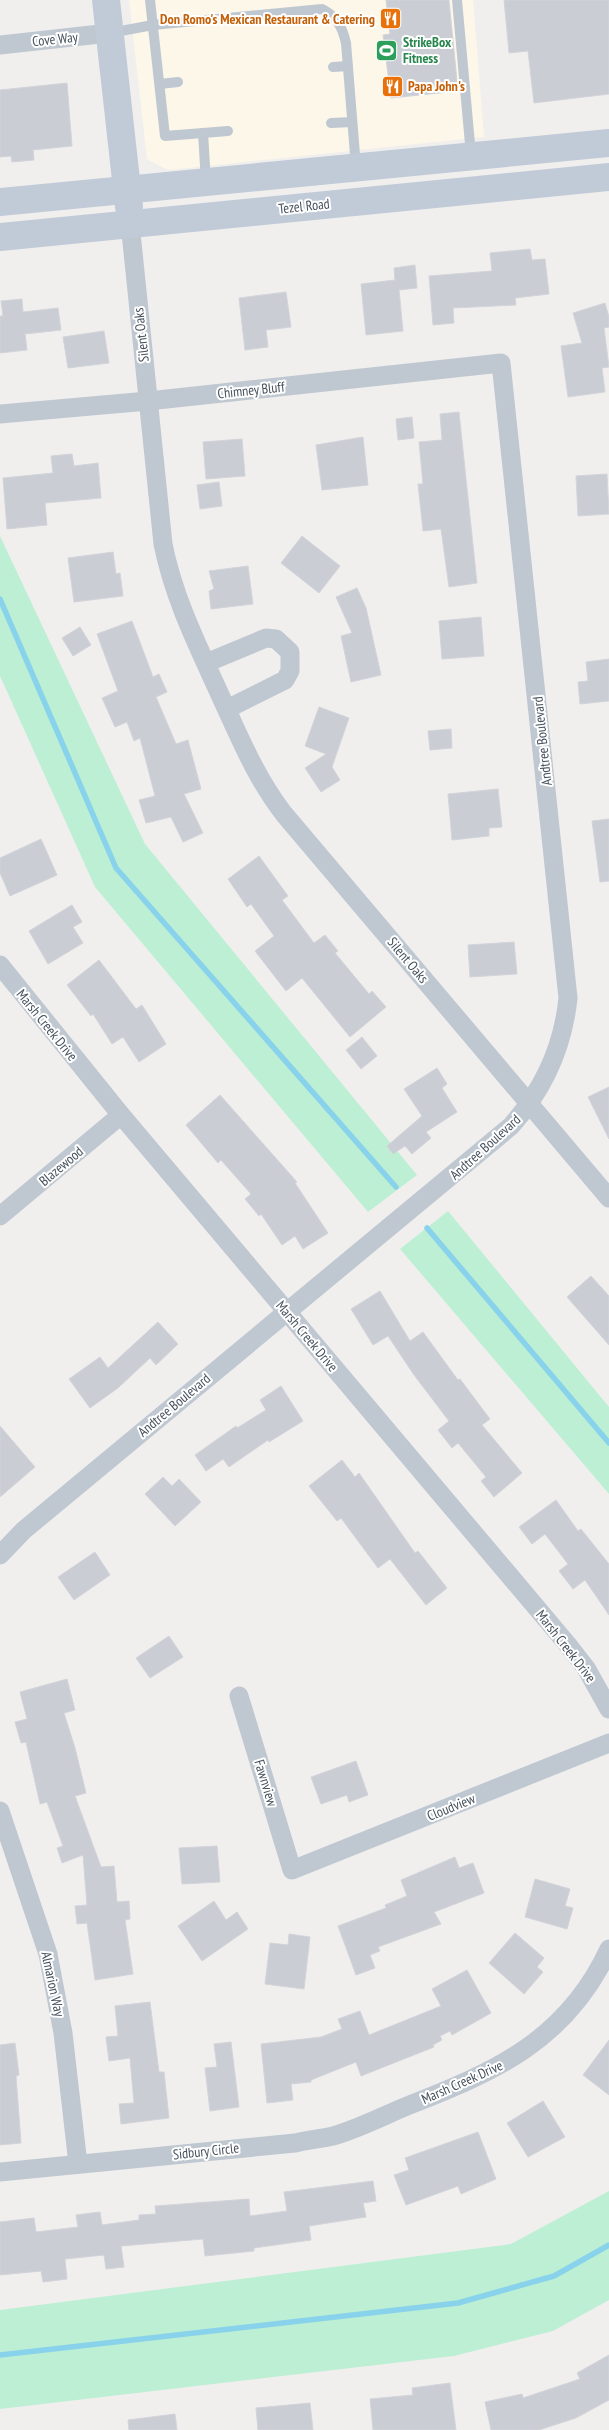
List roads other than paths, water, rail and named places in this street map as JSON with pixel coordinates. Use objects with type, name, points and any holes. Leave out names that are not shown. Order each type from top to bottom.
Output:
[{"type":"main road","name":"Silent Oaks","points":[[106,0],[130,223]]},
{"type":"main road","points":[[0,202],[609,142]]},
{"type":"main road","name":"Tezel Road","points":[[0,236],[609,177]]},
{"type":"street","name":"Cove Way","points":[[0,44],[109,33]]},
{"type":"street","name":"Silent Oaks","points":[[130,223],[163,544],[170,578],[181,610],[253,767],[279,806],[609,1198]]},
{"type":"street","name":"Chimney Bluff","points":[[0,414],[148,401],[501,363]]},
{"type":"street","name":"Andtree Boulevard","points":[[0,1555],[24,1530],[493,1142],[530,1104],[557,1052],[567,1007],[567,978],[501,363]]},
{"type":"street","points":[[206,663],[266,638],[276,639],[290,652],[290,671],[285,680],[227,709]]},
{"type":"street","name":"Marsh Creek Drive","points":[[0,964],[121,1115],[568,1645],[586,1668],[609,1709]]},
{"type":"street","name":"Blazewood","points":[[0,1216],[121,1115]]},
{"type":"street","name":"Fawnview","points":[[239,1696],[292,1870]]},
{"type":"street","name":"Cloudview","points":[[292,1870],[609,1743]]},
{"type":"street","name":"Almarion Way","points":[[0,1811],[48,1954],[63,2033],[78,2164]]},
{"type":"street","name":"Marsh Creek Drive","points":[[406,2107],[469,2082],[520,2054],[564,2016],[604,1971],[609,1949]]},
{"type":"street","name":"Sidbury Circle","points":[[0,2172],[295,2143],[333,2136],[406,2107]]},
{"type":"lane","points":[[150,0],[165,136],[228,131]]},
{"type":"lane","points":[[458,0],[471,156]]},
{"type":"lane","points":[[109,33],[153,25],[322,9],[334,16],[343,29],[348,66],[356,167]]},
{"type":"lane","points":[[333,67],[348,66]]},
{"type":"lane","points":[[160,84],[178,82]]},
{"type":"lane","points":[[331,123],[352,122]]},
{"type":"lane","points":[[203,133],[206,182]]},
{"type":"waterway","points":[[0,599],[116,868],[396,1187]]},
{"type":"waterway","points":[[427,1228],[609,1443]]},
{"type":"waterway","points":[[0,2355],[458,2303],[554,2276],[609,2245]]},
{"type":"place","name":"Don Romo's Mexican Restaurant & Catering","points":[[391,19]]},
{"type":"place","name":"StrikeBox Fitness","points":[[387,50]]},
{"type":"place","name":"Papa John's","points":[[392,86]]}]
